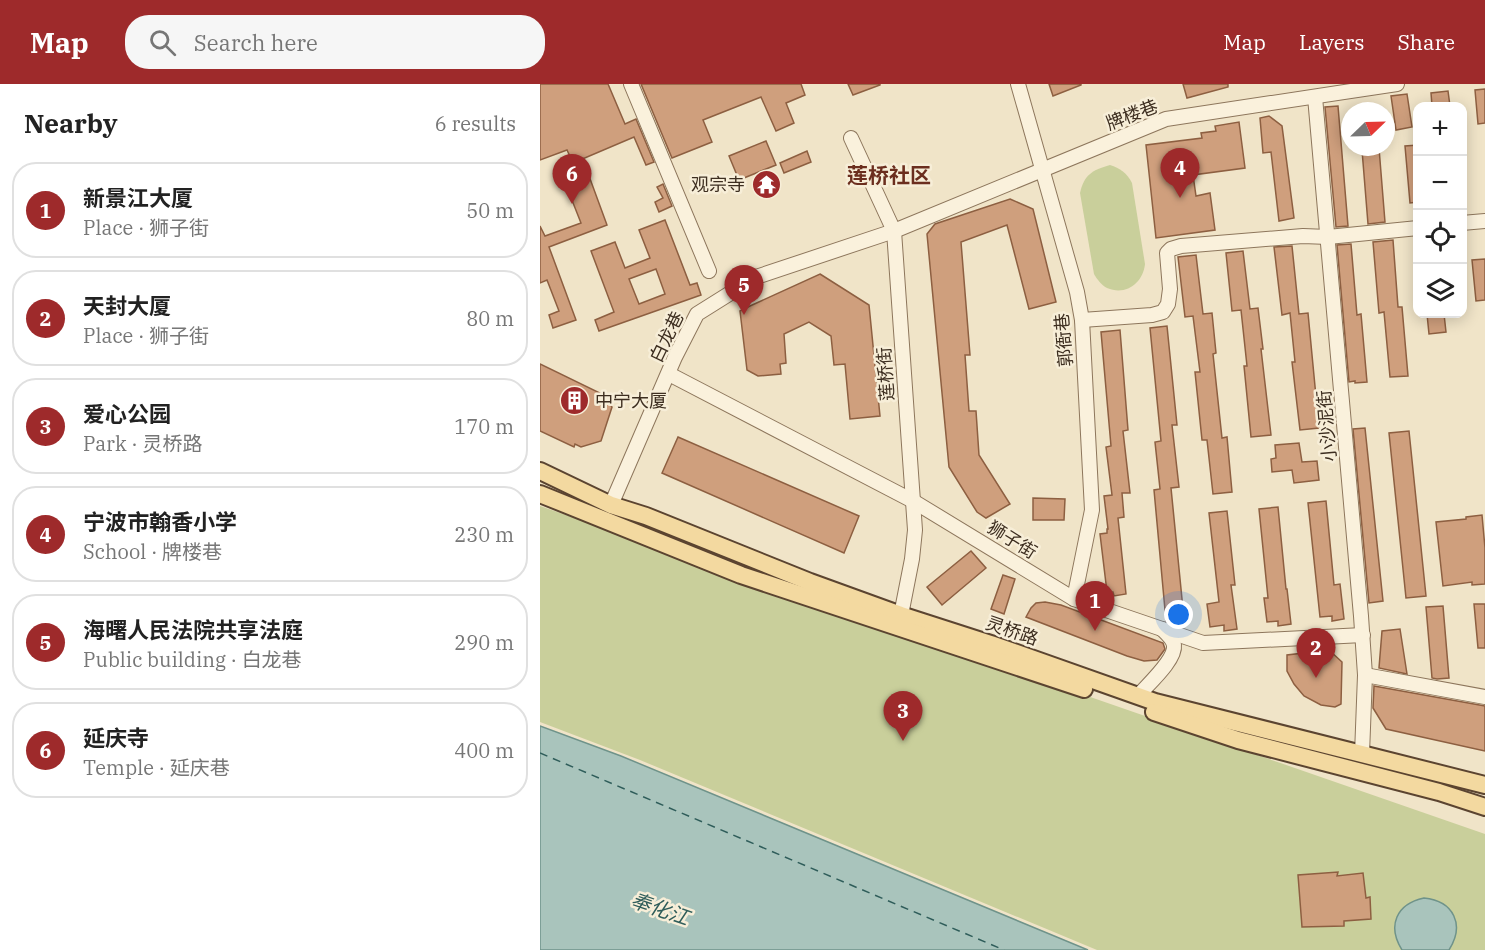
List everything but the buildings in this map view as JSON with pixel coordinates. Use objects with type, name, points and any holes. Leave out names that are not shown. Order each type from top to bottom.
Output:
[{"type":"main road","name":"灵桥路","points":[[540,471],[611,505],[646,516],[810,582],[1155,702],[1485,785]]},
{"type":"main road","name":"灵桥路","points":[[540,494],[741,575],[1227,736],[1439,792],[1485,807]]},
{"type":"street","points":[[631,84],[709,271]]},
{"type":"street","name":"郭衙巷","points":[[1018,84],[1077,292],[1082,320],[1092,510],[1074,599]]},
{"type":"street","name":"牌楼巷","points":[[894,231],[1166,119],[1397,84]]},
{"type":"street","name":"小沙泥街","points":[[1315,97],[1363,635],[1365,675],[1362,754]]},
{"type":"street","name":"莲桥街","points":[[851,138],[894,231],[915,530],[901,615]]},
{"type":"street","points":[[1467,223],[1485,221]]},
{"type":"street","points":[[1082,320],[1152,315],[1162,312],[1168,304],[1170,290],[1167,253],[1181,246],[1303,236],[1328,237],[1413,228]]},
{"type":"street","name":"白龙巷","points":[[611,505],[675,357],[697,314],[756,277],[894,231]]},
{"type":"street","name":"狮子街","points":[[669,374],[913,501],[1074,599],[1203,643],[1363,635]]},
{"type":"street","points":[[1138,696],[1168,662],[1173,653],[1174,645],[1162,629]]},
{"type":"street","points":[[1365,675],[1485,697]]},
{"type":"green space","points":[[1110,165],[1123,171],[1132,183],[1145,264],[1144,271],[1137,282],[1121,290],[1105,287],[1094,274],[1080,193],[1090,174]]},
{"type":"green space","points":[[540,506],[1485,834],[1485,950],[1097,950],[640,760],[540,722]]},
{"type":"water","name":"奉化江","points":[[540,726],[621,756],[1088,950],[540,950]]},
{"type":"water","points":[[1424,898],[1443,904],[1454,916],[1456,932],[1449,950],[1402,950],[1397,941],[1395,925],[1397,917],[1407,905]]},
{"type":"ferry route","points":[[540,753],[1004,950]]},
{"type":"place","name":"观宗寺","points":[[766,185]]},
{"type":"place","name":"宁波市翰香小学","points":[[1180,198]]},
{"type":"place","name":"延庆寺","points":[[572,204]]},
{"type":"place","name":"海曙人民法院共享法庭","points":[[744,315]]},
{"type":"place","name":"中宁大厦","points":[[574,401]]},
{"type":"place","name":"新景江大厦","points":[[1095,631]]},
{"type":"place","name":"天封大厦","points":[[1316,678]]},
{"type":"place","name":"爱心公园","points":[[903,741]]},
{"type":"district","name":"莲桥社区","points":[[889,176]]}]
